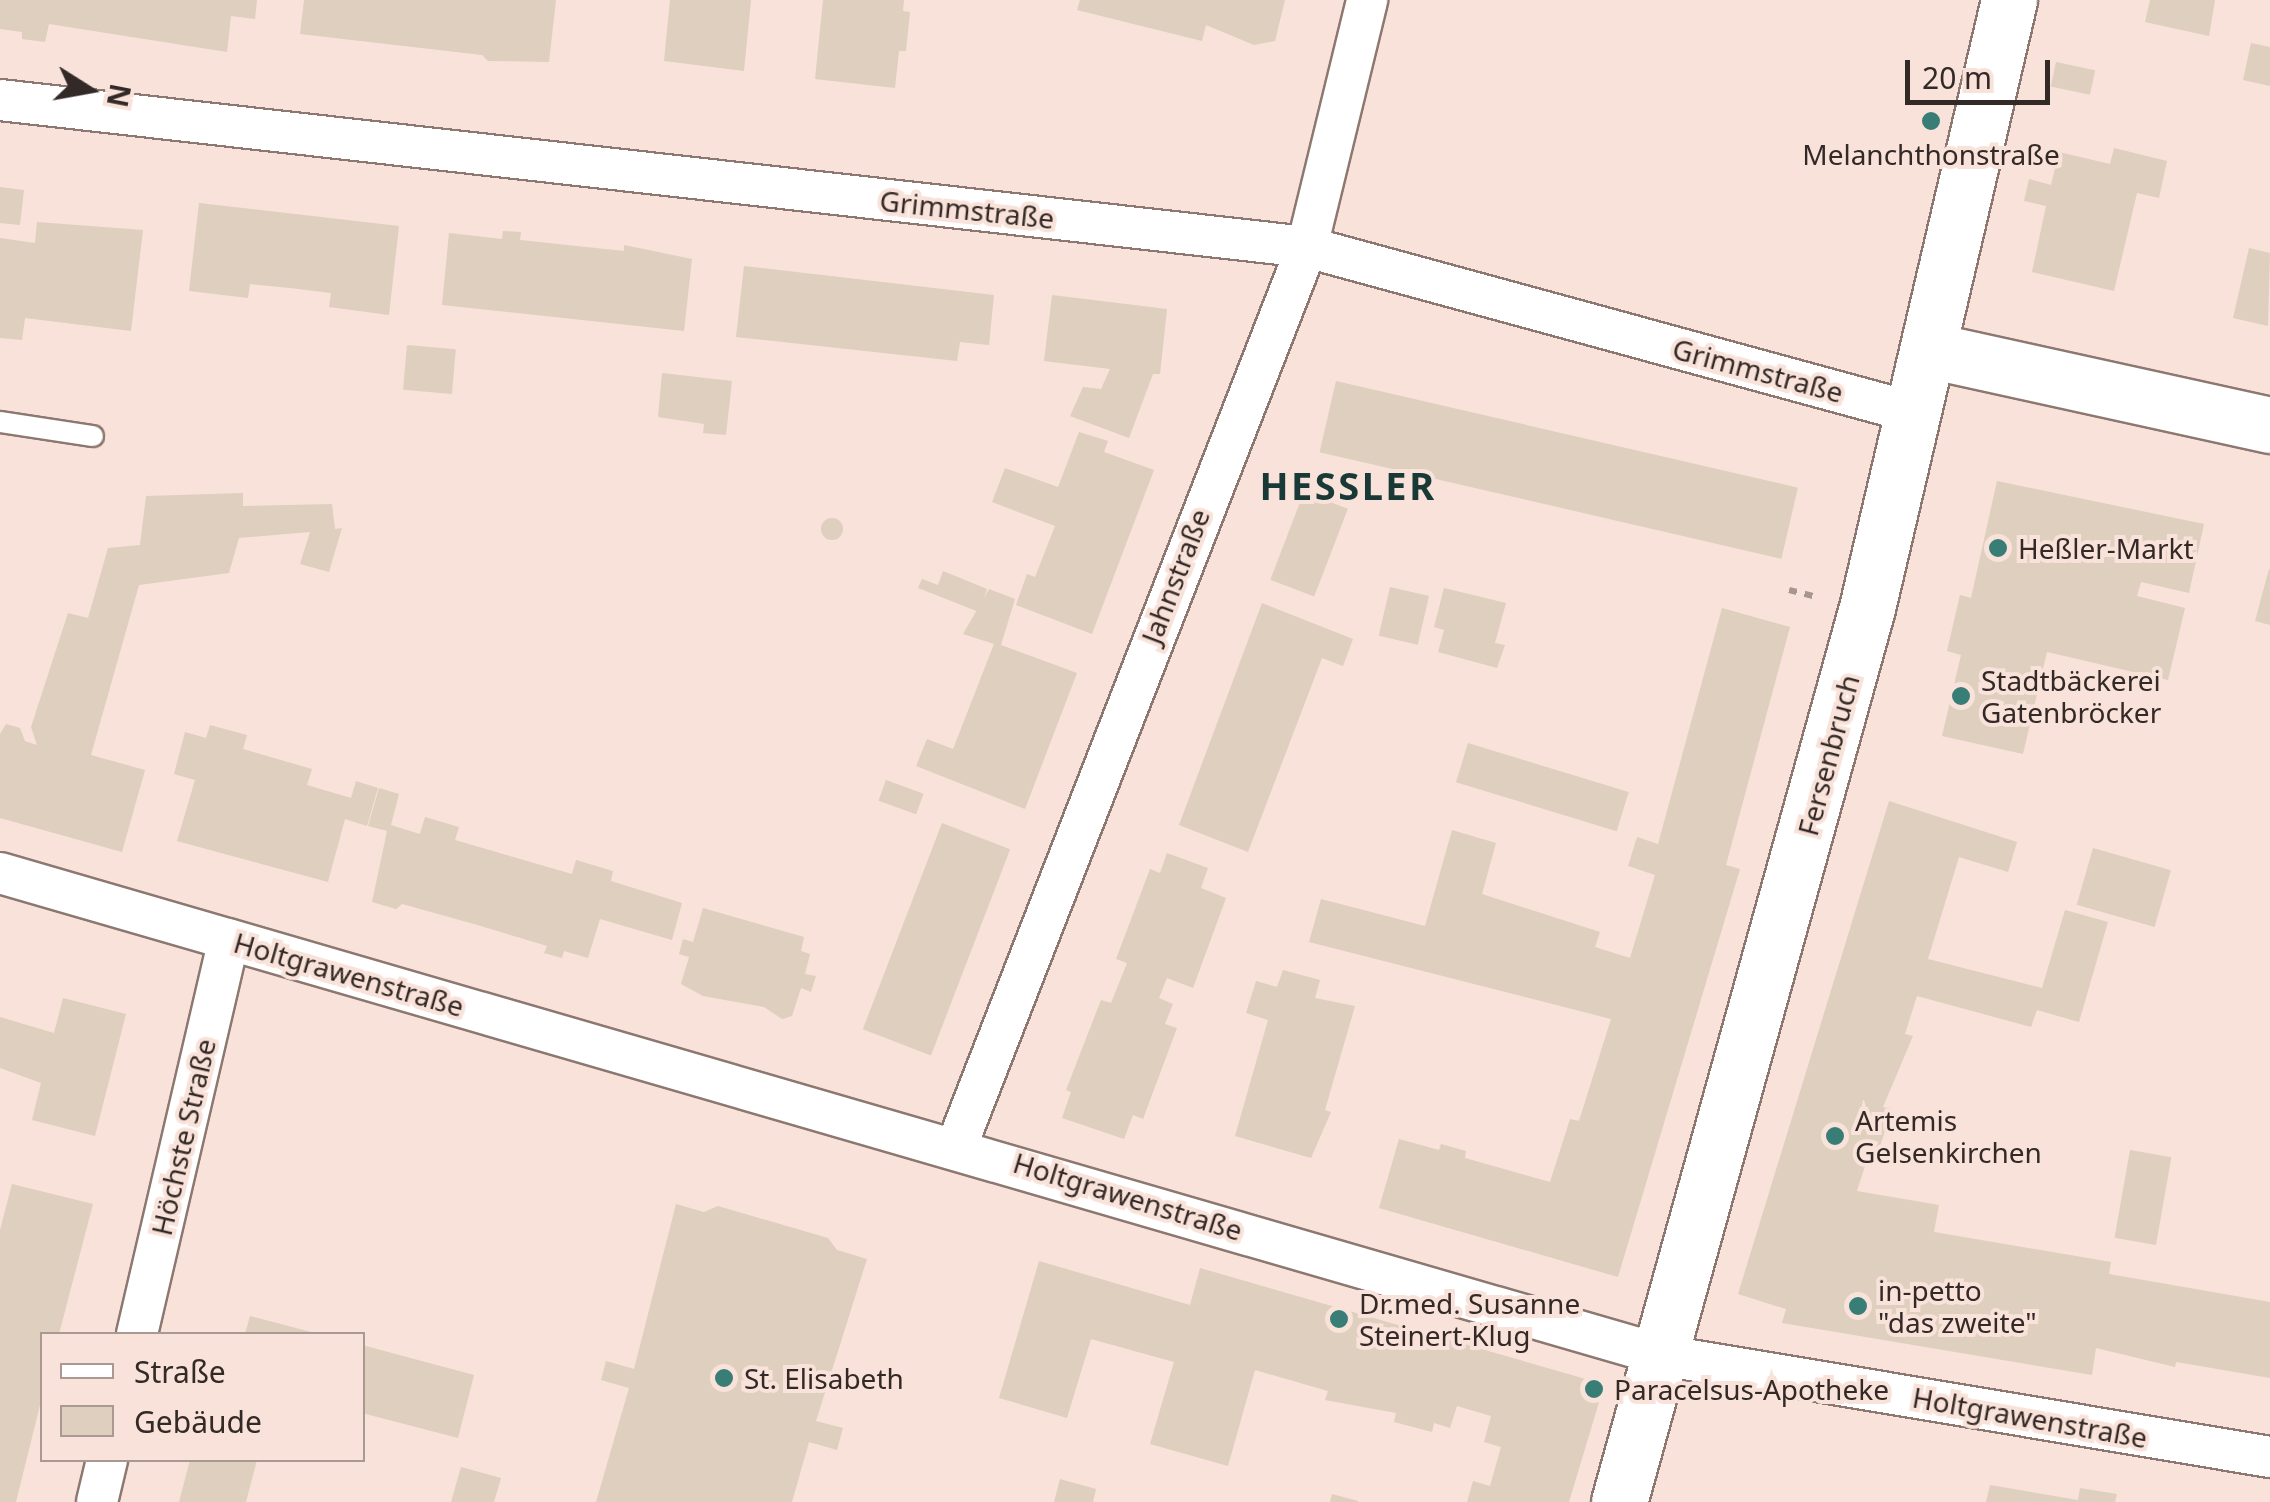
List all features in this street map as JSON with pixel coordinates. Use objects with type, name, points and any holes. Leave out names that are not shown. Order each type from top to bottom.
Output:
[{"type":"street","name":"Jahnstraße","points":[[957,1146],[1307,247],[1367,0]]},
{"type":"street","name":"Fersenbruch","points":[[1619,1502],[1830,747],[1915,413],[2009,0]]},
{"type":"street","name":"Grimmstraße","points":[[0,100],[1307,247],[1915,413]]},
{"type":"street","points":[[1929,350],[2270,425]]},
{"type":"street","name":"Holtgrawenstraße","points":[[0,873],[957,1146],[1661,1354],[2270,1457]]},
{"type":"street","name":"Höchste Straße","points":[[137,1332],[229,940]]},
{"type":"street","points":[[98,1502],[108,1462]]},
{"type":"lane","points":[[0,422],[93,436]]},
{"type":"building","points":[[0,0],[257,0],[255,19],[231,16],[227,52],[49,24],[45,42],[22,39],[22,32],[0,29]]},
{"type":"building","points":[[304,0],[556,0],[549,62],[488,61],[482,55],[300,34]]},
{"type":"building","points":[[670,0],[751,0],[744,71],[664,61]]},
{"type":"building","points":[[823,0],[904,0],[903,11],[910,12],[906,51],[899,51],[895,88],[815,79]]},
{"type":"building","points":[[1080,0],[1285,0],[1275,41],[1254,45],[1206,25],[1202,41],[1077,10]]},
{"type":"building","points":[[2150,0],[2215,0],[2209,36],[2145,22]]},
{"type":"building","points":[[2251,43],[2270,47],[2270,86],[2243,80]]},
{"type":"building","points":[[2056,62],[2095,70],[2090,95],[2051,86]]},
{"type":"building","points":[[2114,148],[2167,161],[2159,198],[2137,193],[2114,291],[2032,272],[2046,206],[2024,201],[2029,179],[2051,185],[2059,152],[2110,164]]},
{"type":"building","points":[[0,187],[24,190],[20,225],[0,223]]},
{"type":"building","points":[[199,203],[399,226],[389,315],[329,307],[331,293],[290,288],[250,284],[248,298],[189,291]]},
{"type":"building","points":[[37,222],[143,230],[131,331],[25,318],[22,340],[0,338],[0,238],[35,243]]},
{"type":"building","points":[[503,231],[521,232],[520,240],[624,251],[624,245],[692,259],[684,331],[442,305],[449,233],[502,239]]},
{"type":"building","points":[[2249,248],[2270,253],[2268,326],[2233,318]]},
{"type":"building","points":[[744,266],[994,295],[989,345],[960,342],[957,361],[736,337]]},
{"type":"building","points":[[1052,295],[1167,309],[1160,374],[1153,374],[1129,438],[1070,416],[1083,387],[1101,389],[1110,369],[1044,361]]},
{"type":"building","points":[[407,345],[456,349],[452,394],[403,390]]},
{"type":"building","points":[[662,373],[732,381],[726,435],[703,433],[704,424],[658,417]]},
{"type":"building","points":[[1336,381],[1798,488],[1781,559],[1320,452]]},
{"type":"building","points":[[1079,432],[1108,441],[1104,452],[1154,470],[1092,634],[1016,605],[1027,574],[1035,577],[1055,526],[992,502],[1005,468],[1058,487]]},
{"type":"building","points":[[1997,481],[2204,524],[2189,593],[2141,582],[2137,596],[2185,608],[2168,680],[2047,652],[2023,754],[1942,736],[1961,655],[1947,651],[1960,595],[1971,598]]},
{"type":"building","points":[[1304,492],[1348,509],[1314,597],[1270,580]]},
{"type":"building","points":[[243,493],[243,506],[332,504],[335,529],[342,528],[329,572],[300,564],[310,532],[239,538],[229,573],[139,585],[91,755],[145,770],[122,852],[0,818],[0,734],[6,724],[20,728],[25,741],[37,745],[31,727],[68,613],[88,618],[108,548],[140,545],[146,496]]},
{"type":"building","points":[[832,518],[843,529],[832,540],[821,529]]},
{"type":"building","points":[[2270,569],[2270,625],[2255,621]]},
{"type":"building","points":[[943,571],[987,589],[979,612],[918,588],[922,579],[938,585]]},
{"type":"building","points":[[1390,587],[1429,596],[1418,645],[1379,636]]},
{"type":"building","points":[[1444,588],[1506,603],[1495,643],[1505,645],[1497,668],[1438,652],[1444,630],[1434,627]]},
{"type":"building","points":[[989,589],[1015,599],[1001,645],[1077,673],[1025,809],[916,766],[927,739],[953,749],[994,644],[963,634]]},
{"type":"building","points":[[1262,603],[1353,639],[1343,666],[1322,658],[1248,852],[1179,825]]},
{"type":"building","points":[[1722,608],[1790,627],[1726,865],[1740,869],[1618,1277],[1379,1208],[1399,1139],[1439,1150],[1441,1144],[1466,1151],[1465,1158],[1550,1182],[1570,1119],[1579,1121],[1611,1019],[1309,942],[1321,899],[1425,926],[1452,830],[1496,843],[1482,894],[1600,932],[1595,947],[1630,958],[1655,875],[1628,866],[1637,837],[1658,844]]},
{"type":"building","points":[[210,725],[247,735],[243,749],[312,769],[307,785],[351,798],[356,781],[378,788],[367,826],[345,819],[328,882],[177,841],[195,780],[174,774],[185,732],[206,738]]},
{"type":"building","points":[[1468,743],[1629,792],[1617,831],[1456,782]]},
{"type":"building","points":[[886,780],[924,794],[916,814],[878,801]]},
{"type":"building","points":[[379,788],[399,794],[391,825],[420,834],[425,817],[459,827],[455,840],[572,874],[576,860],[613,871],[611,881],[682,903],[672,940],[600,919],[588,958],[564,951],[562,958],[544,953],[547,946],[474,924],[402,904],[396,909],[372,902],[387,831],[368,826]]},
{"type":"building","points":[[1889,801],[2017,842],[2008,872],[1959,857],[1928,959],[2042,988],[2065,910],[2108,922],[2079,1022],[2037,1010],[2031,1027],[1917,996],[1905,1034],[1913,1036],[1883,1107],[1892,1109],[1874,1165],[1866,1163],[1857,1191],[1939,1205],[1934,1232],[2111,1262],[2109,1274],[2270,1302],[2270,1378],[2176,1362],[2175,1367],[2096,1348],[2092,1375],[1782,1323],[1786,1309],[1738,1294]]},
{"type":"building","points":[[942,823],[1010,849],[931,1055],[863,1029]]},
{"type":"building","points":[[2093,848],[2171,870],[2155,927],[2077,905]]},
{"type":"building","points":[[1167,853],[1208,868],[1201,888],[1226,898],[1193,988],[1167,978],[1159,998],[1173,1004],[1165,1024],[1177,1028],[1143,1119],[1133,1115],[1124,1139],[1062,1118],[1071,1092],[1066,1090],[1101,1000],[1111,1003],[1127,963],[1116,959],[1150,869],[1160,873]]},
{"type":"building","points":[[703,908],[804,937],[801,951],[810,954],[805,974],[816,976],[811,992],[801,988],[792,1016],[782,1019],[764,1007],[703,996],[681,984],[689,957],[679,954],[683,939],[693,942]]},
{"type":"building","points":[[1283,970],[1320,980],[1315,998],[1355,1006],[1325,1110],[1331,1112],[1311,1158],[1235,1136],[1268,1020],[1246,1013],[1256,981],[1277,987]]},
{"type":"building","points":[[63,998],[126,1014],[95,1136],[32,1120],[41,1083],[0,1068],[0,1017],[54,1033]]},
{"type":"building","points":[[2130,1150],[2171,1157],[2156,1245],[2115,1238]]},
{"type":"building","points":[[12,1184],[93,1204],[60,1332],[40,1332],[40,1405],[16,1502],[0,1502],[0,1230]]},
{"type":"building","points":[[676,1204],[704,1212],[718,1206],[828,1238],[837,1250],[867,1259],[816,1421],[843,1428],[837,1450],[809,1442],[792,1502],[596,1502],[629,1388],[601,1380],[606,1361],[634,1369]]},
{"type":"building","points":[[1039,1261],[1190,1305],[1200,1268],[1589,1380],[1600,1399],[1569,1502],[1467,1502],[1473,1481],[1490,1486],[1501,1447],[1484,1442],[1491,1416],[1457,1406],[1450,1428],[1434,1423],[1432,1432],[1394,1422],[1396,1413],[1325,1400],[1328,1391],[1255,1370],[1228,1466],[1150,1444],[1174,1362],[1091,1339],[1067,1418],[999,1398]]},
{"type":"building","points":[[250,1316],[311,1332],[246,1332]]},
{"type":"building","points":[[365,1346],[474,1375],[458,1438],[365,1414]]},
{"type":"building","points":[[189,1462],[256,1462],[246,1502],[179,1502]]},
{"type":"building","points":[[461,1467],[501,1478],[494,1502],[451,1502]]},
{"type":"building","points":[[1060,1479],[1096,1489],[1093,1502],[1054,1502]]},
{"type":"building","points":[[1990,1485],[2078,1500],[2080,1488],[2117,1494],[2115,1502],[1986,1502]]},
{"type":"building","points":[[1332,1494],[1358,1501],[1358,1502],[1330,1502]]},
{"type":"place","name":"Melanchthonstraße","points":[[1931,121]]},
{"type":"place","name":"Heßler-Markt","points":[[1998,548]]},
{"type":"place","name":"Stadtbäckerei Gatenbröcker","points":[[1961,696]]},
{"type":"place","name":"Artemis Gelsenkirchen","points":[[1835,1136]]},
{"type":"place","name":"in-petto \"das zweite\"","points":[[1858,1306]]},
{"type":"place","name":"Dr.med. Susanne Steinert-Klug","points":[[1339,1319]]},
{"type":"place","name":"St. Elisabeth","points":[[724,1378]]},
{"type":"place","name":"Paracelsus-Apotheke","points":[[1594,1389]]},
{"type":"district","name":"HESSLER","points":[[1348,486]]}]
